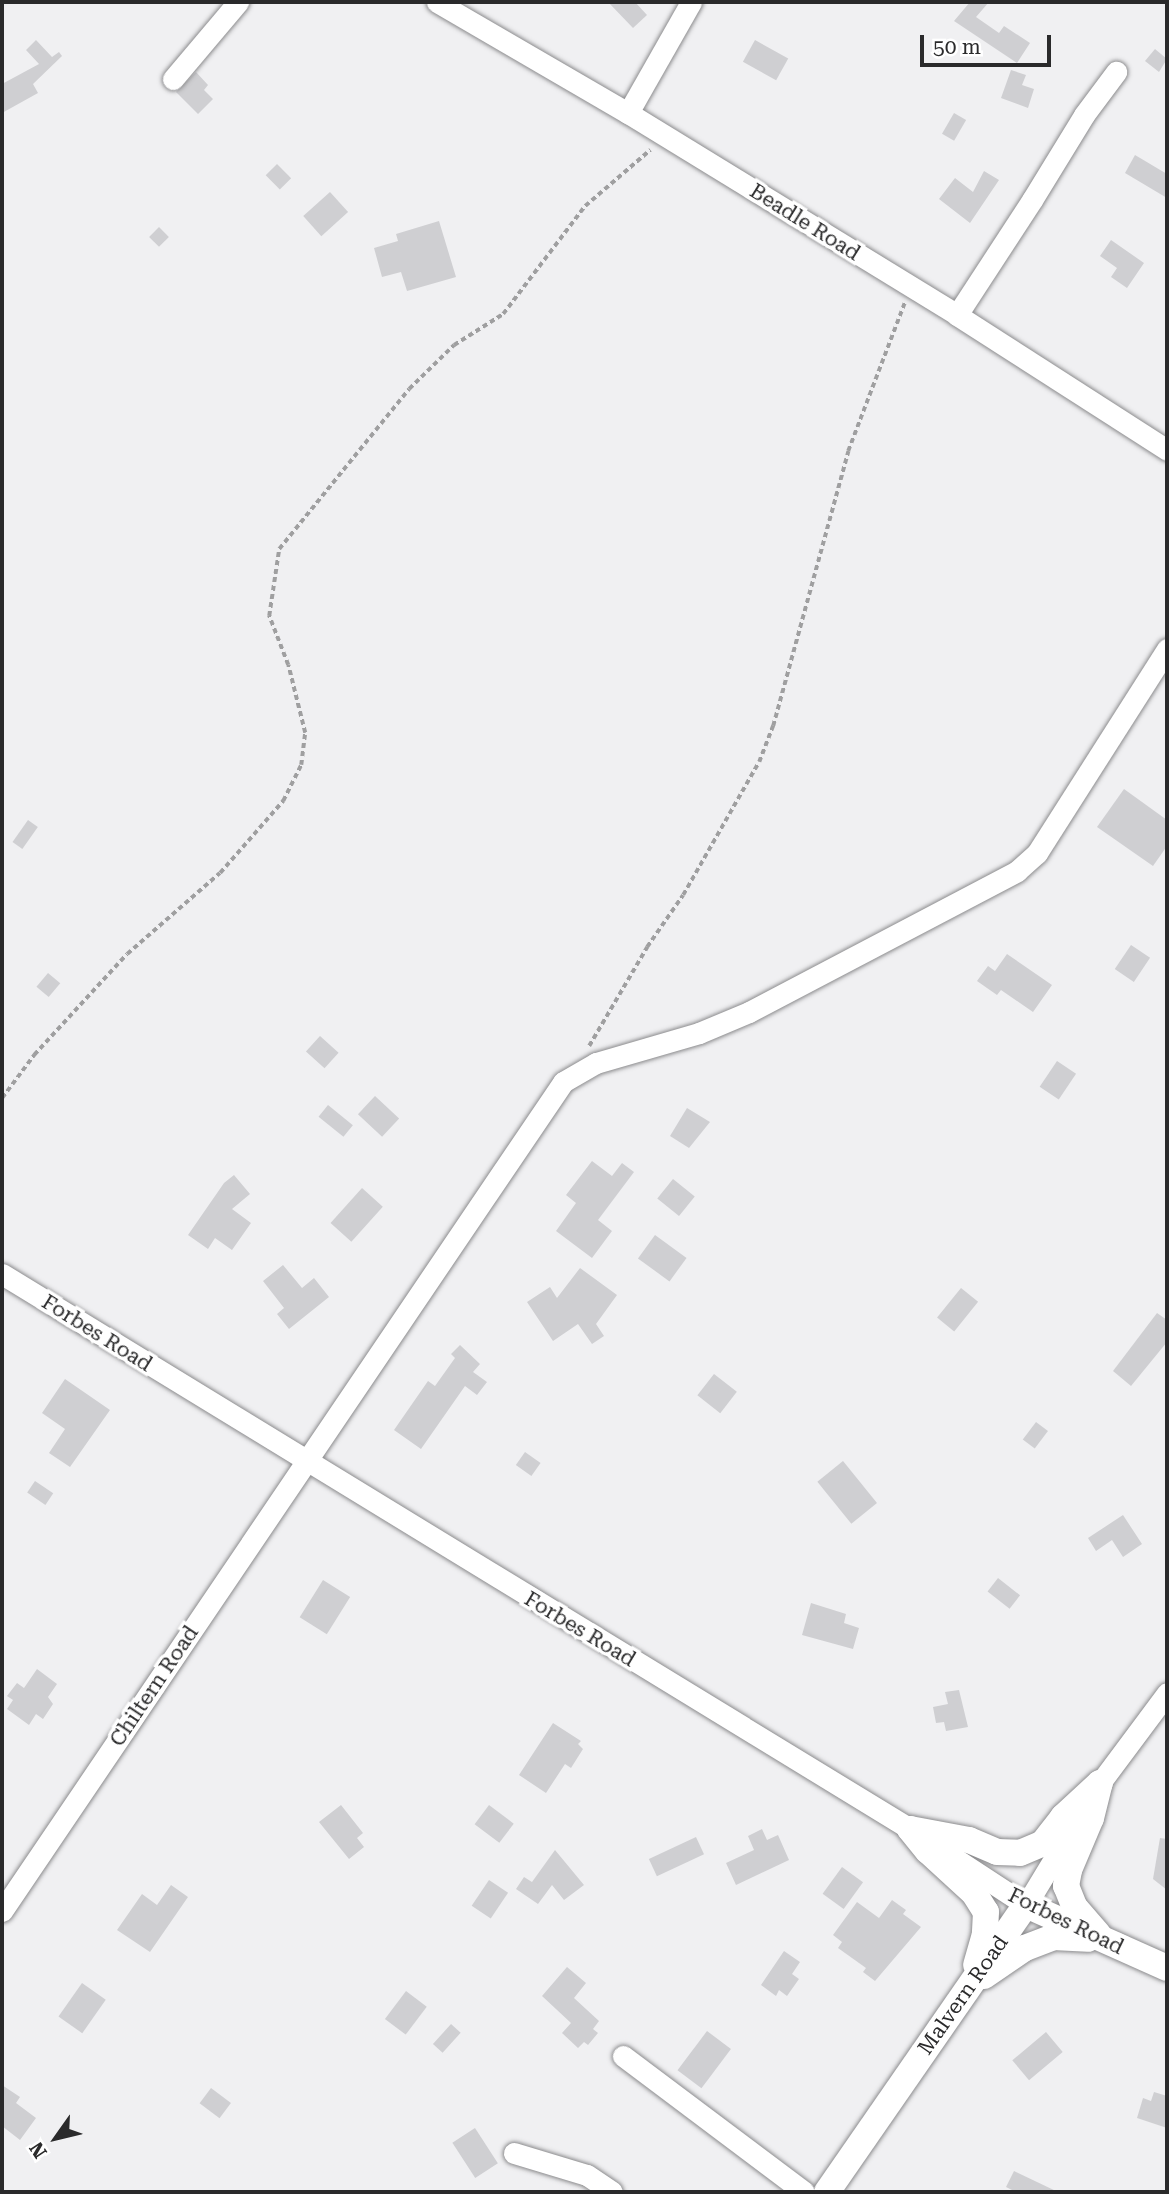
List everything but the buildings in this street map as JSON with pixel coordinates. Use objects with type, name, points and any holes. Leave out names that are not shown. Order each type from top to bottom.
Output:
[{"type":"main road","points":[[910,1829],[969,1840],[997,1852],[1020,1853],[1043,1843],[1063,1817],[1101,1783]]},
{"type":"main road","points":[[1101,1783],[1091,1818],[1069,1870],[1066,1886],[1075,1908],[1104,1940]]},
{"type":"main road","points":[[910,1829],[928,1852],[974,1893],[986,1912],[985,1934],[969,1987]]},
{"type":"main road","name":"Forbes Road","points":[[1026,1905],[1167,1968]]},
{"type":"main road","name":"Malvern Road","points":[[827,2192],[1026,1905]]},
{"type":"main road","points":[[969,1987],[1025,1948],[1053,1937],[1104,1940]]},
{"type":"street","points":[[173,79],[237,2]]},
{"type":"street","name":"Beadle Road","points":[[437,2],[628,113],[957,315],[1167,450]]},
{"type":"street","points":[[628,113],[691,2]]},
{"type":"street","points":[[957,315],[1084,115],[1116,72]]},
{"type":"street","name":"Chiltern Road","points":[[2,1911],[563,1082],[596,1063],[699,1033],[749,1012],[1017,871],[1037,853],[1167,649]]},
{"type":"street","name":"Forbes Road","points":[[2,1274],[305,1462],[910,1829],[1026,1905]]},
{"type":"street","name":"Malvern Road","points":[[1026,1905],[1101,1783],[1167,1693]]},
{"type":"street","points":[[623,2056],[804,2192]]},
{"type":"street","points":[[514,2152],[587,2175],[612,2192]]},
{"type":"path","points":[[2,1098],[34,1055],[127,954],[220,873],[284,801],[300,765],[305,733],[288,665],[269,616],[279,549],[408,388],[454,345],[503,314],[585,206],[667,137]]},
{"type":"path","points":[[587,1048],[683,895],[759,762],[774,726],[848,451],[911,287]]}]
